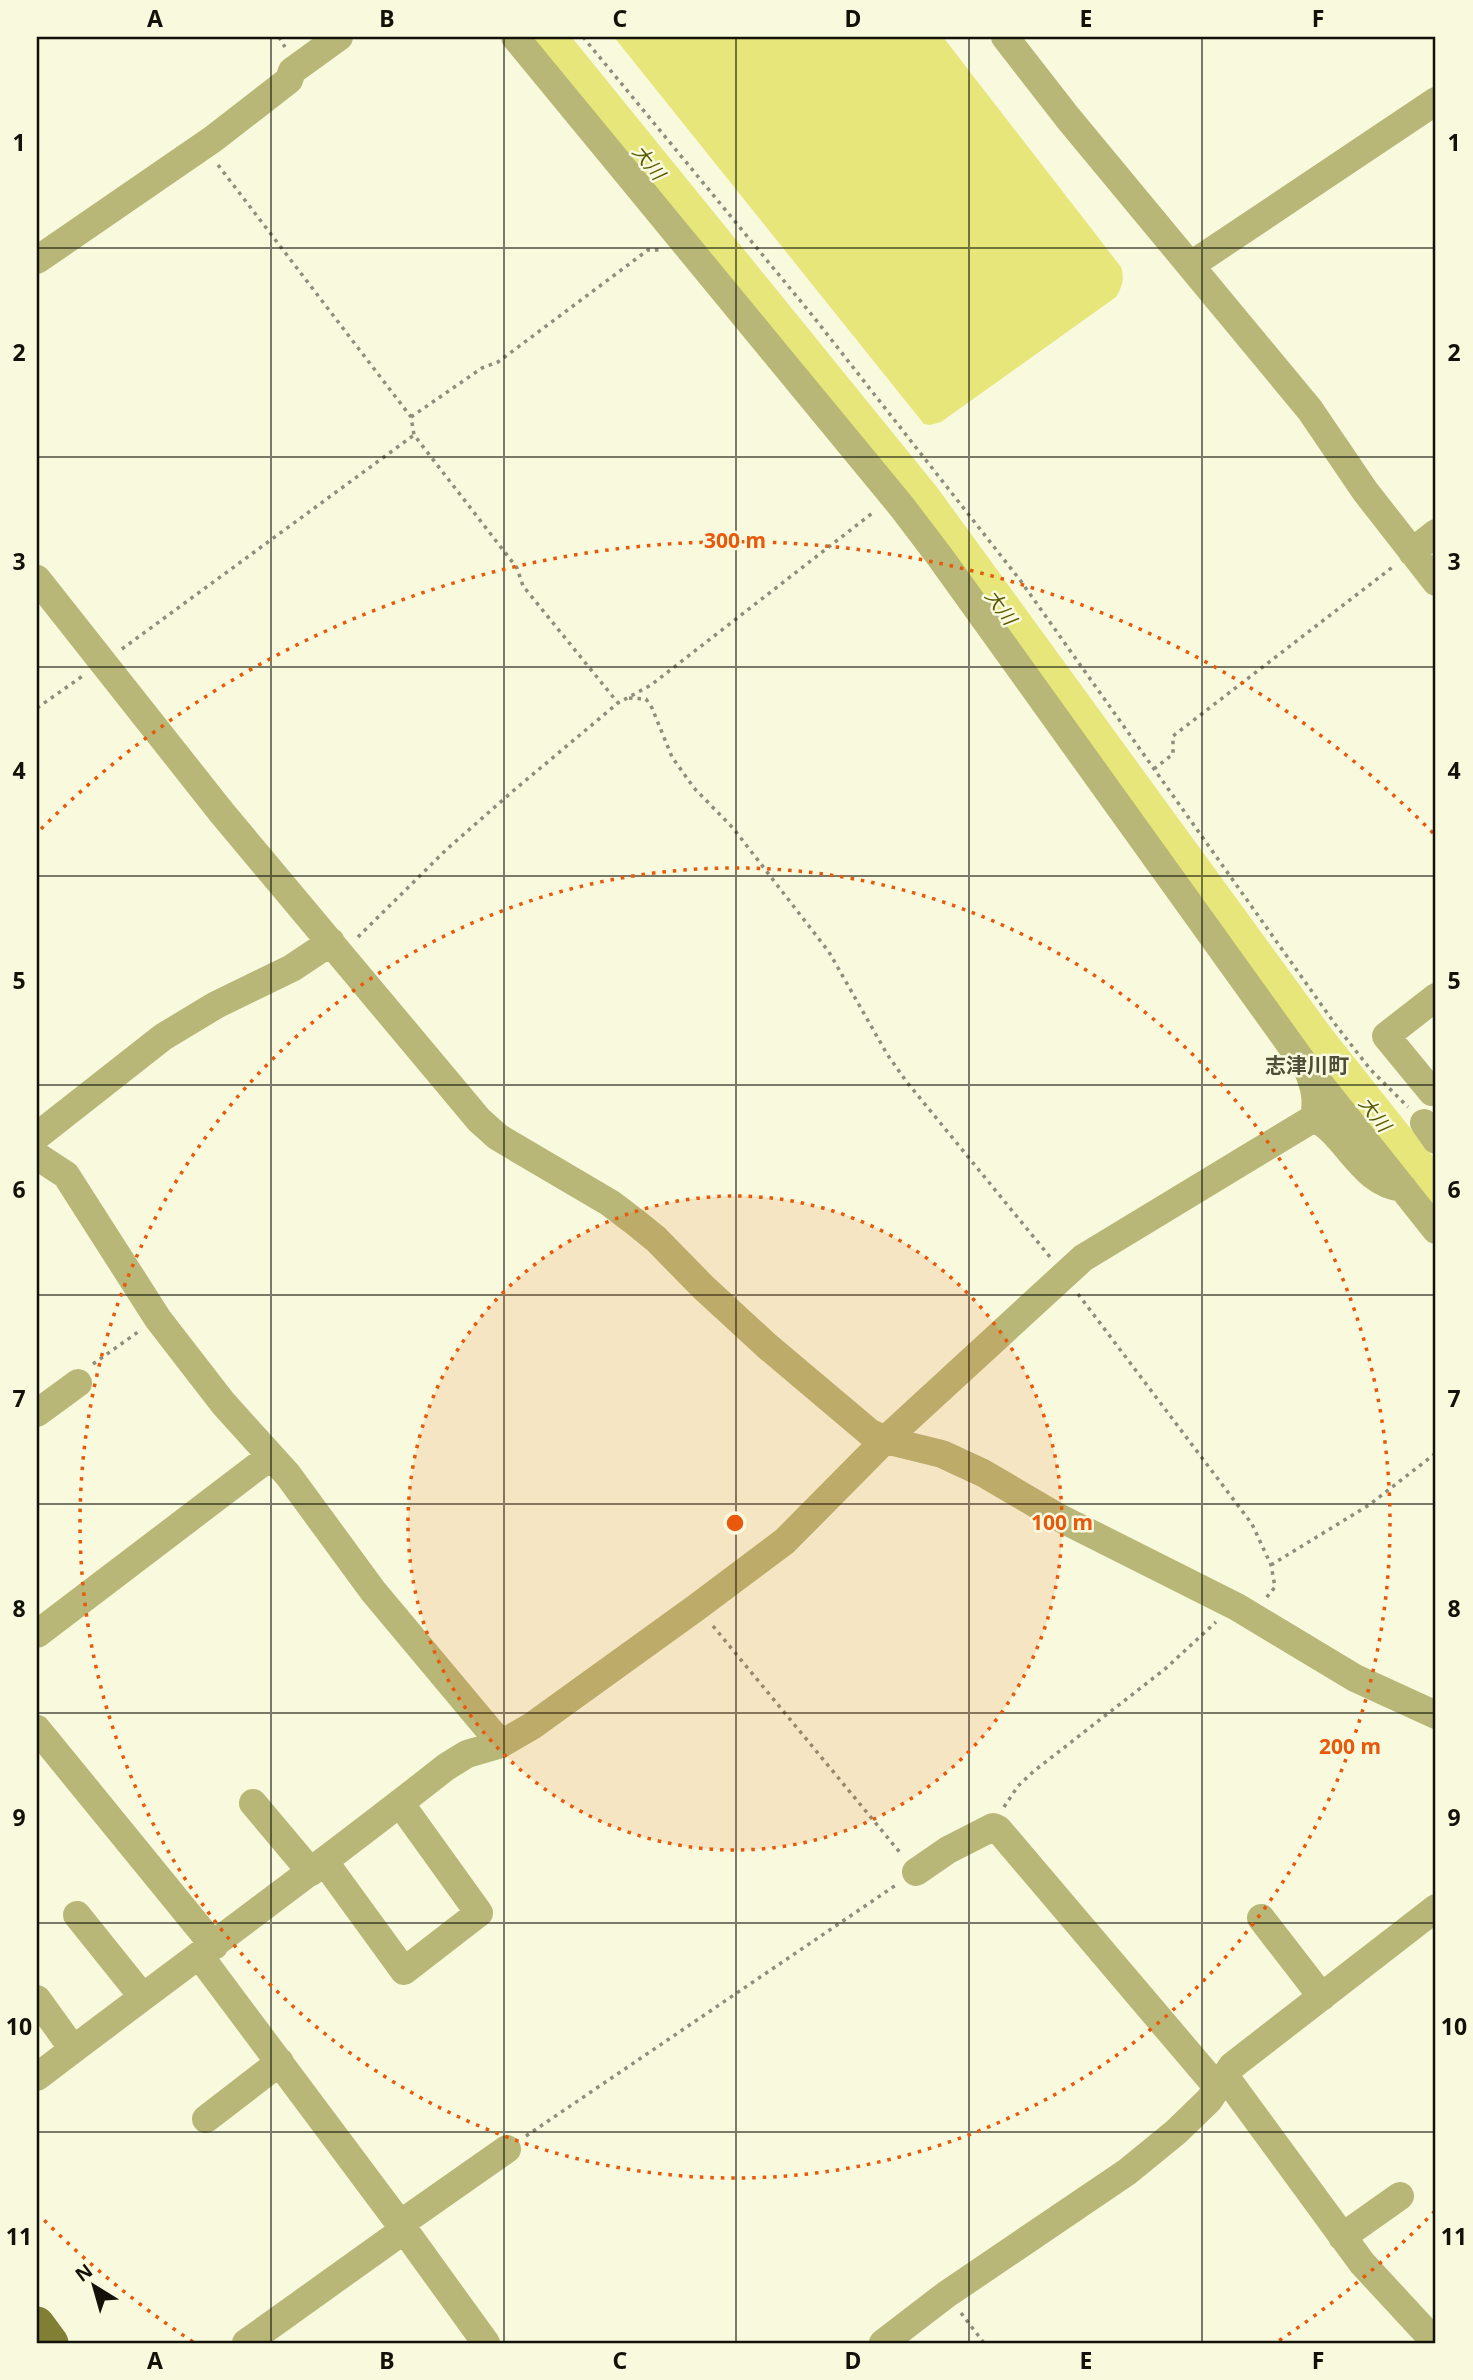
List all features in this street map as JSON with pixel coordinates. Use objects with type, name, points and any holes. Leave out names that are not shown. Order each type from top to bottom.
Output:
[{"type":"main road","points":[[37,2324],[51,2343]]},
{"type":"street","points":[[37,260],[204,146],[289,80],[292,71],[339,37]]},
{"type":"street","points":[[515,37],[910,517],[965,589],[1307,1068],[1423,1206]]},
{"type":"street","points":[[1005,37],[1068,118],[1310,410],[1365,491],[1436,582]]},
{"type":"street","points":[[1191,265],[1436,101]]},
{"type":"street","points":[[1412,552],[1436,533]]},
{"type":"street","points":[[37,579],[222,813],[479,1120],[498,1137],[610,1203],[656,1239],[767,1346],[869,1432],[885,1440],[942,1454],[983,1473],[1058,1517],[1241,1610],[1355,1678],[1436,1715]]},
{"type":"street","points":[[37,1136],[163,1037],[216,1005],[337,948]]},
{"type":"street","points":[[1432,1092],[1387,1036],[1436,997]]},
{"type":"street","points":[[37,2077],[318,1867],[446,1767],[467,1754],[501,1744],[532,1726],[785,1541],[885,1440],[1083,1258],[1314,1118],[1317,1101],[1315,1087],[1307,1068]]},
{"type":"street","points":[[1314,1118],[1328,1125],[1349,1153],[1381,1181],[1423,1206]]},
{"type":"street","points":[[37,1156],[66,1175],[158,1320],[223,1403],[288,1475],[373,1591],[501,1744]]},
{"type":"street","points":[[37,1413],[78,1383]]},
{"type":"street","points":[[37,1634],[271,1456]]},
{"type":"street","points":[[37,1729],[207,1951],[280,2063],[486,2343]]},
{"type":"street","points":[[253,1803],[318,1867],[404,1971],[480,1913],[400,1803]]},
{"type":"street","points":[[916,1872],[948,1850],[993,1827],[1004,1833],[1221,2082],[1362,2263],[1436,2343]]},
{"type":"street","points":[[883,2343],[947,2294],[1127,2172],[1176,2132],[1209,2100],[1232,2066],[1436,1908]]},
{"type":"street","points":[[77,1915],[142,1996]]},
{"type":"street","points":[[1261,1918],[1322,1997]]},
{"type":"street","points":[[37,1999],[73,2049]]},
{"type":"street","points":[[206,2119],[280,2063]]},
{"type":"street","points":[[246,2343],[507,2149]]},
{"type":"street","points":[[1342,2237],[1400,2196]]},
{"type":"path","points":[[583,37],[921,452],[1020,580],[1335,1024],[1370,1069],[1430,1132]]},
{"type":"path","points":[[204,146],[411,417],[414,435],[517,568],[523,586],[618,703]]},
{"type":"path","points":[[411,417],[482,368],[498,362],[648,250],[661,250]]},
{"type":"path","points":[[37,708],[103,663],[414,435]]},
{"type":"path","points":[[337,948],[447,849],[618,703],[651,685],[879,508]]},
{"type":"path","points":[[1154,769],[1173,754],[1173,736],[1412,552]]},
{"type":"path","points":[[629,698],[646,699],[672,757],[694,788],[740,836],[829,952],[887,1054],[906,1081],[1064,1275],[1252,1524],[1271,1565],[1275,1587],[1214,1624],[1165,1670],[1082,1732],[1018,1786],[1007,1800],[993,1827]]},
{"type":"path","points":[[78,1383],[90,1366],[158,1320]]},
{"type":"path","points":[[1271,1565],[1369,1505],[1436,1453]]},
{"type":"path","points":[[507,2149],[916,1872],[697,1607]]},
{"type":"path","points":[[947,2294],[984,2343]]},
{"type":"shaded area","points":[[614,37],[943,37],[1121,267],[1123,279],[1116,297],[941,422],[924,424]]},
{"type":"waterway","name":"大川","points":[[547,37],[922,499],[1316,1040],[1436,1191]]},
{"type":"district","name":"志津川町","points":[[1307,1065]]}]
